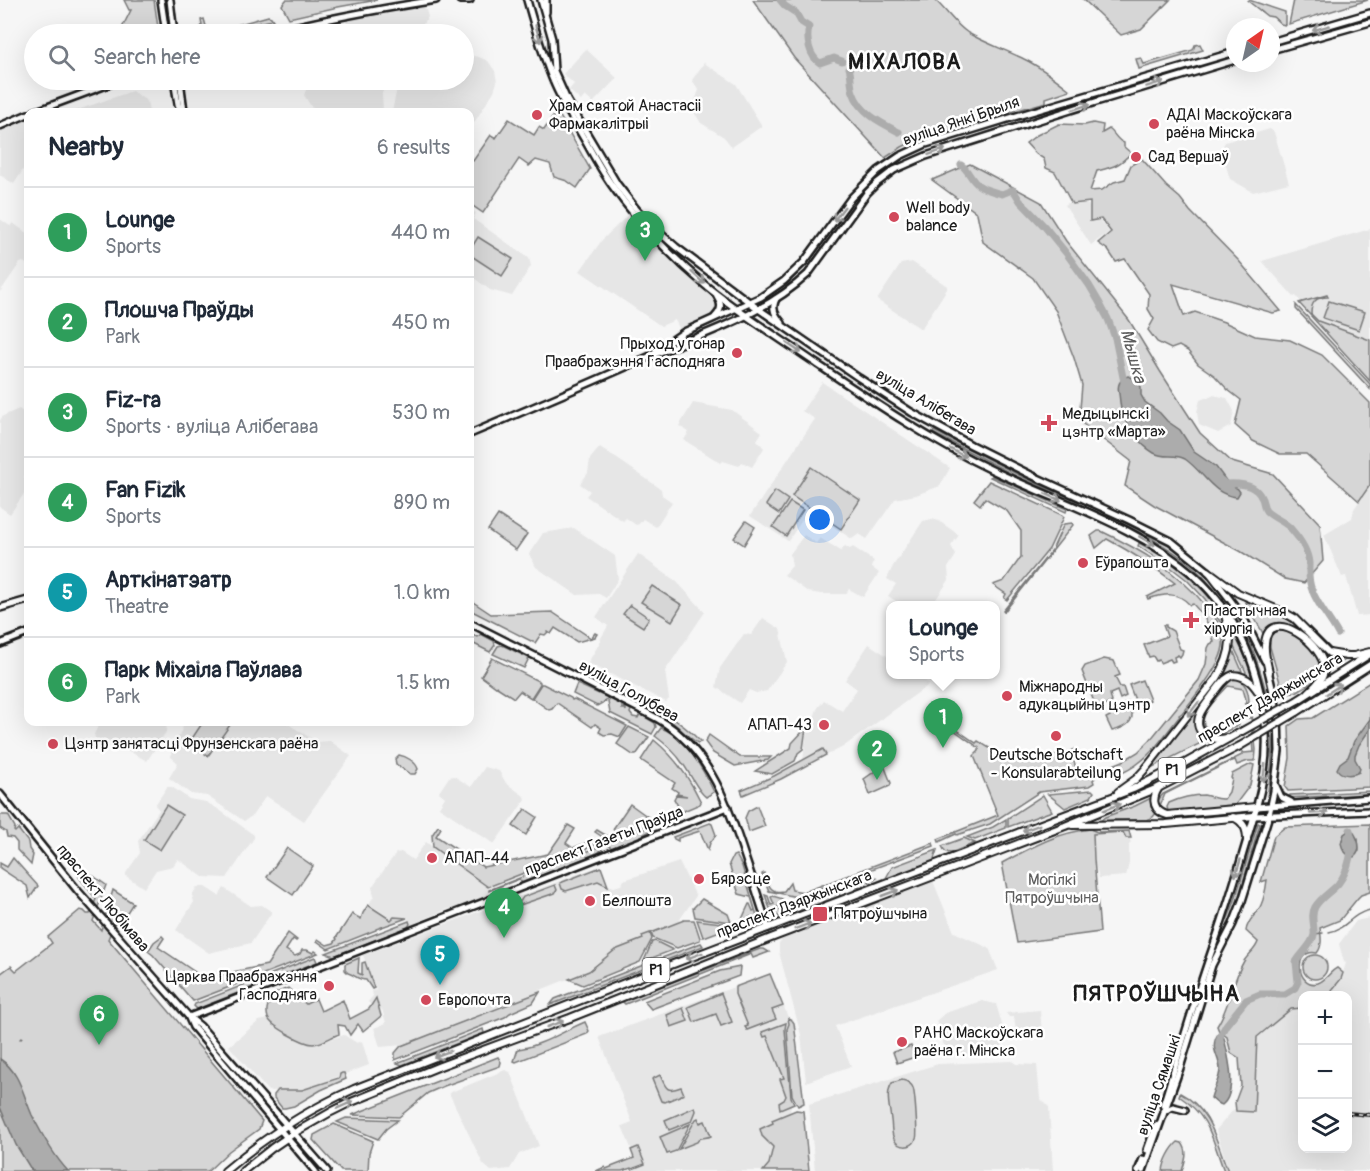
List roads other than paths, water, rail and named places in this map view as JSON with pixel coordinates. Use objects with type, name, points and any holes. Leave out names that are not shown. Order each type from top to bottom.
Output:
[{"type":"main road","points":[[161,0],[165,24]]},
{"type":"main road","points":[[170,0],[173,24]]},
{"type":"main road","points":[[306,24],[436,0]]},
{"type":"main road","points":[[460,0],[470,0]]},
{"type":"main road","points":[[522,0],[530,11]]},
{"type":"main road","name":"вуліца Алібегава","points":[[527,0],[555,86],[601,168],[634,213],[683,264],[713,291],[860,393],[929,436],[993,471],[1147,541],[1197,578],[1221,605],[1246,646],[1263,699],[1266,754],[1262,789],[1257,807]]},
{"type":"main road","name":"вуліца Алібегава","points":[[541,0],[552,39],[557,81],[583,130],[623,193],[654,228],[675,247],[786,329],[885,395],[943,430],[1029,474],[1155,532],[1171,541],[1208,572],[1243,617],[1269,672],[1279,730],[1279,751],[1271,805]]},
{"type":"main road","points":[[545,17],[546,0]]},
{"type":"main road","points":[[1280,39],[1370,13]]},
{"type":"main road","points":[[1280,47],[1370,22]]},
{"type":"main road","name":"вуліца Янкі Брыля","points":[[646,358],[674,338],[750,303],[794,273],[851,198],[871,177],[909,151],[1226,55]]},
{"type":"main road","name":"вуліца Янкі Брыля","points":[[646,358],[693,340],[746,315],[796,285],[808,274],[867,193],[894,170],[943,150],[1226,63]]},
{"type":"main road","points":[[44,108],[93,90]]},
{"type":"main road","points":[[176,90],[180,108]]},
{"type":"main road","points":[[181,90],[183,108]]},
{"type":"main road","points":[[1093,94],[1099,101]]},
{"type":"main road","points":[[0,126],[24,116]]},
{"type":"main road","points":[[712,320],[721,307],[713,291]]},
{"type":"main road","points":[[777,298],[774,310],[786,329]]},
{"type":"main road","points":[[474,432],[646,358]]},
{"type":"main road","points":[[1208,572],[1238,593],[1294,618],[1329,653],[1354,656],[1370,653]]},
{"type":"main road","points":[[0,608],[24,601]]},
{"type":"main road","points":[[1108,799],[1141,773],[1222,670],[1227,659],[1230,641],[1228,624],[1221,605]]},
{"type":"main road","name":"вуліца Голубева","points":[[474,625],[647,713],[672,728],[686,740],[702,759],[728,807],[768,928]]},
{"type":"main road","name":"Р1","points":[[1269,672],[1264,647],[1267,635],[1277,627],[1294,630],[1320,655],[1324,663],[1323,676],[1308,693]]},
{"type":"main road","points":[[0,644],[24,635]]},
{"type":"main road","name":"праспект Дзяржынскага","points":[[225,1171],[286,1124],[332,1098],[1133,789],[1185,763],[1298,700],[1370,653]]},
{"type":"main road","name":"праспект Дзяржынскага","points":[[243,1171],[287,1137],[349,1103],[1158,788],[1240,746],[1370,665]]},
{"type":"main road","points":[[1236,735],[1211,739],[1202,732],[1198,724],[1201,712],[1223,681],[1233,675],[1245,677],[1254,685],[1263,699]]},
{"type":"main road","points":[[1275,785],[1281,797],[1297,803]]},
{"type":"main road","points":[[1158,788],[1154,797],[1154,805],[1160,813],[1167,815],[1370,798]]},
{"type":"main road","name":"праспект Любімава","points":[[0,794],[73,886],[327,1171]]},
{"type":"main road","name":"вуліца Сямашкі","points":[[1140,1171],[1174,1084],[1210,970],[1239,911],[1271,805]]},
{"type":"main road","name":"праспект Газеты Праўда","points":[[189,1017],[728,807]]},
{"type":"main road","name":"вуліца Сямашкі","points":[[1140,1171],[1172,1078],[1257,807]]},
{"type":"main road","name":"Р1","points":[[1065,826],[1166,824],[1233,817],[1370,811]]},
{"type":"main road","points":[[1233,817],[1244,825],[1247,840]]},
{"type":"main road","points":[[768,928],[771,939]]},
{"type":"main road","name":"праспект Любімава","points":[[189,1017],[193,1027],[315,1171]]},
{"type":"main road","points":[[496,1033],[500,1044]]},
{"type":"main road","points":[[1174,1084],[1177,1098]]},
{"type":"main road","points":[[1163,1113],[1174,1107],[1185,1110]]},
{"type":"waterway","name":"Мышка","points":[[780,0],[809,27],[809,47],[816,60],[820,63],[834,58],[842,61]]},
{"type":"waterway","name":"Мышка","points":[[849,68],[853,92],[861,106],[866,112],[899,132]]},
{"type":"waterway","name":"Мышка","points":[[961,165],[983,188],[1002,194],[1014,191],[1020,201],[1066,253],[1089,285],[1108,319],[1115,338],[1125,387]]},
{"type":"waterway","name":"Мышка","points":[[1222,481],[1225,484],[1240,484],[1255,489],[1266,511],[1286,524],[1298,537],[1308,558],[1312,590],[1317,602],[1338,634]]},
{"type":"waterway","name":"Мышка","points":[[1219,1041],[1226,1025],[1246,1000],[1260,994],[1285,994],[1295,988],[1298,982],[1296,962],[1314,935],[1315,907],[1338,884],[1348,866],[1351,851],[1350,830]]},
{"type":"waterway","points":[[1329,932],[1370,910]]},
{"type":"waterway","points":[[1314,934],[1323,933]]},
{"type":"railway","points":[[1352,1113],[1370,1115]]},
{"type":"place","name":"Храм святой Анастасіі Фармакалітрыі","points":[[537,115]]},
{"type":"place","name":"АДАІ Маскоўскага раёна Мінска","points":[[1154,124]]},
{"type":"place","name":"Сад Вершаў","points":[[1136,157]]},
{"type":"place","name":"Well body balance","points":[[894,217]]},
{"type":"place","name":"Fiz-ra","points":[[645,261]]},
{"type":"place","name":"Прыход у гонар Праабражэння Гасподняга","points":[[737,353]]},
{"type":"place","name":"Медыцынскі цэнтр «Марта»","points":[[1049,423]]},
{"type":"place","name":"Еўрапошта","points":[[1083,563]]},
{"type":"place","name":"Пластычная хірургія","points":[[1191,620]]},
{"type":"place","name":"Міжнародны адукацыйны цэнтр","points":[[1007,696]]},
{"type":"place","name":"АПАП-43","points":[[824,725]]},
{"type":"place","name":"Deutsche Botschaft - Konsularabteilung","points":[[1056,736]]},
{"type":"place","name":"Цэнтр занятасці Фрунзенскага раёна","points":[[53,744]]},
{"type":"place","name":"Lounge","points":[[943,748]]},
{"type":"place","name":"Плошча Праўды","points":[[877,780]]},
{"type":"place","name":"АПАП-44","points":[[432,858]]},
{"type":"place","name":"Бярэсце","points":[[699,879]]},
{"type":"place","name":"Белпошта","points":[[590,901]]},
{"type":"place","name":"Пятроўшчына","points":[[820,914]]},
{"type":"place","name":"Fan Fizik","points":[[504,938]]},
{"type":"place","name":"Арткінатэатр","points":[[440,985]]},
{"type":"place","name":"Царква Праабражэння Гасподняга","points":[[329,986]]},
{"type":"place","name":"Европочта","points":[[426,1000]]},
{"type":"place","name":"РАНС Маскоўскага раёна г. Мінска","points":[[902,1042]]},
{"type":"place","name":"Парк Міхаіла Паўлава","points":[[99,1045]]},
{"type":"district","name":"МІХАЛОВА","points":[[905,62]]},
{"type":"district","name":"ПЯТРОЎШЧЫНА","points":[[1157,994]]},
{"type":"park label","name":"Могілкі Пятроўшчына","points":[[1052,889]]}]
